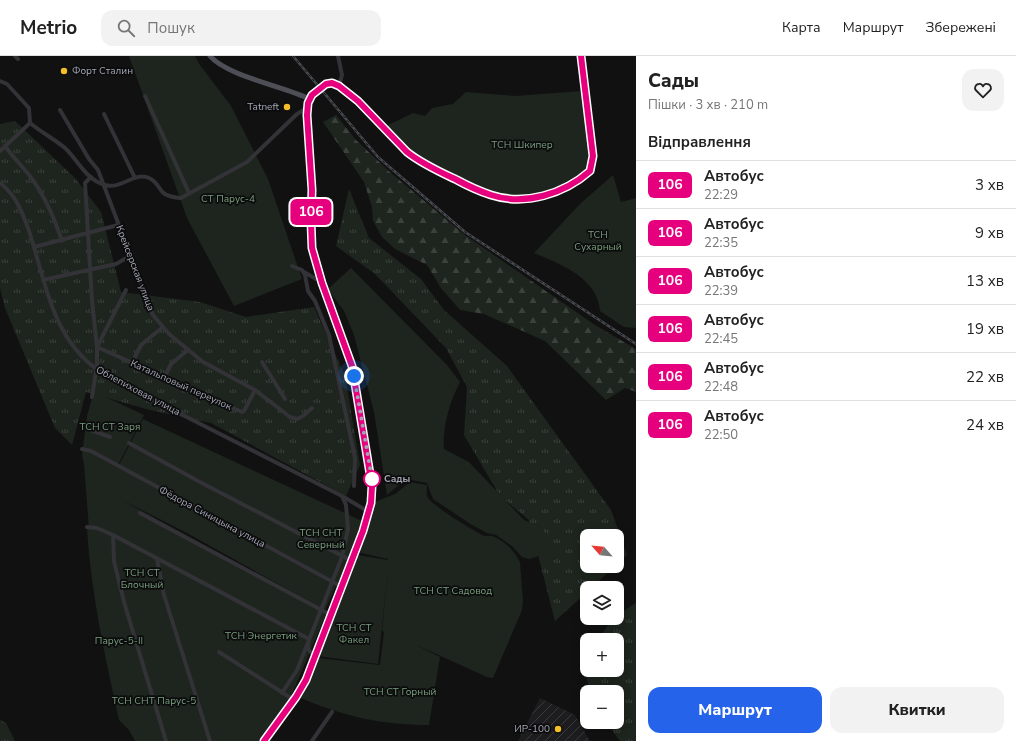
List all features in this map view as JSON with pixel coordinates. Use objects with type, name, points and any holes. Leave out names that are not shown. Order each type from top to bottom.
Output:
[{"type":"main road","points":[[210,56],[222,67],[288,89],[310,99]]},
{"type":"main road","points":[[264,741],[294,700],[306,680],[352,561],[369,512],[372,486],[372,473],[349,356],[322,283],[312,248],[312,190],[307,108],[310,99],[315,92],[326,84],[332,83],[339,86],[358,101],[407,152],[416,159],[492,196],[520,200],[531,199],[565,188],[578,182],[590,171],[593,156],[582,56]]},
{"type":"street","points":[[338,56],[342,75],[339,86]]},
{"type":"street","points":[[0,81],[7,84],[29,108],[29,121],[0,152]]},
{"type":"street","points":[[145,96],[189,193]]},
{"type":"street","points":[[29,121],[66,149],[83,171],[104,185],[116,187],[143,176],[155,182],[159,190],[170,197],[180,198],[247,162],[297,114],[307,108]]},
{"type":"street","name":"Крейсерская улица","points":[[60,110],[79,144],[98,170],[153,315],[163,327],[203,362],[254,390],[290,417],[297,419],[312,408]]},
{"type":"street","points":[[104,114],[136,178]]},
{"type":"street","points":[[5,146],[29,175],[52,211],[62,241]]},
{"type":"street","points":[[91,177],[85,183],[90,271],[97,347],[92,397]]},
{"type":"street","name":"Облепиховая улица","points":[[0,182],[9,190],[22,211],[43,280],[61,326],[82,358],[96,369],[342,496],[369,512]]},
{"type":"street","points":[[34,247],[62,241],[118,225]]},
{"type":"street","points":[[43,280],[90,271],[116,264],[130,256]]},
{"type":"street","points":[[292,266],[302,270],[316,279]]},
{"type":"street","points":[[302,270],[305,275],[308,291],[315,301],[330,335],[339,373],[355,458],[354,486]]},
{"type":"street","points":[[97,347],[126,290]]},
{"type":"street","points":[[132,363],[141,345],[163,327]]},
{"type":"street","name":"Катальповый переулок","points":[[97,347],[242,412],[244,411],[254,390]]},
{"type":"street","points":[[164,378],[172,364],[188,350]]},
{"type":"street","points":[[262,362],[285,399]]},
{"type":"street","points":[[85,428],[110,437]]},
{"type":"street","points":[[129,443],[352,561]]},
{"type":"street","name":"Фёдора Синицына улица","points":[[82,449],[91,452],[342,587]]},
{"type":"street","points":[[282,692],[297,670],[342,557],[348,529],[346,505],[342,496]]},
{"type":"street","points":[[140,513],[331,615]]},
{"type":"street","points":[[87,527],[97,528],[113,536],[309,639]]},
{"type":"street","points":[[113,536],[114,561],[124,602],[166,741]]},
{"type":"street","points":[[157,560],[164,595],[210,741]]},
{"type":"street","points":[[309,639],[308,649],[315,657]]},
{"type":"street","points":[[219,652],[294,700]]},
{"type":"street","points":[[312,741],[332,712]]},
{"type":"shaded area","points":[[540,698],[575,715],[580,724],[580,729],[583,729],[590,741],[518,741]]},
{"type":"green space","name":"СТ Парус-4","points":[[129,56],[195,56],[200,65],[231,106],[268,179],[302,279],[234,306],[187,218]]},
{"type":"green space","name":"ТСН Шкипер","points":[[582,91],[591,158],[587,171],[578,179],[556,189],[526,196],[492,194],[440,170],[409,151],[386,126],[413,113],[425,116],[432,108],[453,104],[466,92],[515,96]]},
{"type":"green space","points":[[336,115],[356,140],[391,173],[465,235],[595,325],[636,349],[636,392],[625,388],[606,400],[545,341],[484,314],[460,310],[441,288],[427,265],[395,249],[382,237],[373,221],[372,207],[364,182],[323,122]]},
{"type":"green space","points":[[15,121],[75,178],[101,212],[121,292],[200,302],[246,317],[314,307],[345,376],[360,465],[346,496],[211,423],[150,410],[86,392],[72,445],[55,428],[5,308],[0,288],[0,124]]},
{"type":"green space","name":"ТСН Сухарный","points":[[613,175],[621,202],[636,198],[636,328],[624,327],[600,311],[598,299],[585,281],[576,274],[566,267],[534,253],[581,203]]},
{"type":"green space","points":[[349,189],[369,238],[421,279],[444,310],[507,366],[611,510],[618,529],[580,529],[580,573],[607,573],[599,581],[580,581],[580,598],[555,621],[529,520],[500,496],[464,435],[467,387],[446,348],[375,274],[336,246]]},
{"type":"green space","points":[[351,268],[447,365],[460,382],[448,415],[444,432],[444,449],[469,462],[524,520],[540,526],[546,534],[549,553],[529,559],[522,557],[512,546],[496,535],[487,533],[472,525],[433,499],[427,483],[406,479],[387,495],[374,412],[354,335],[344,311],[328,289]]},
{"type":"green space","points":[[97,393],[144,415],[117,467],[336,586],[325,610],[187,533],[120,499],[327,612],[289,701],[259,741],[210,741],[173,629],[209,741],[135,741],[129,730],[119,720],[95,601],[89,553],[87,529],[89,529],[82,455],[87,416],[93,395]]},
{"type":"green space","name":"ТСН СНТ Северный","points":[[143,419],[362,521],[345,571],[337,585],[119,465]]},
{"type":"green space","name":"ТСН СТ Садовод","points":[[410,482],[427,485],[427,497],[431,502],[480,534],[495,537],[500,540],[512,551],[520,563],[523,601],[522,610],[493,678],[487,677],[414,644],[440,657],[429,725],[411,725],[362,718],[315,704],[298,697],[318,658],[380,665],[384,632],[382,631],[388,569],[378,664],[317,656],[357,555],[388,560],[357,552],[372,503],[395,494]]},
{"type":"green space","points":[[624,547],[627,555],[624,558]]},
{"type":"green space","points":[[636,603],[636,741],[620,741],[611,729],[624,729],[624,685],[589,685],[586,677],[624,677],[624,633],[603,633],[608,625],[624,625],[624,611]]},
{"type":"green space","points":[[0,720],[6,723],[15,741],[0,741]]},
{"type":"railway","points":[[293,56],[378,157],[465,232],[636,344]]},
{"type":"bus line","name":"106","points":[[264,741],[296,697],[306,680],[355,553],[367,520],[371,503],[372,473],[352,366],[322,283],[312,248],[312,190],[307,115],[308,103],[312,95],[322,86],[330,83],[337,84],[358,101],[407,152],[416,159],[492,196],[520,200],[531,199],[552,193],[578,182],[590,171],[593,164],[581,56]]},
{"type":"place","name":"Форт Сталин","points":[[64,71]]},
{"type":"place","name":"Tatneft","points":[[287,107]]},
{"type":"place","name":"Сады","points":[[372,479]]},
{"type":"place","name":"ИР-100","points":[[558,729]]},
{"type":"route","points":[[354,376],[372,479]]},
{"type":"park label","name":"ТСН СТ Заря","points":[[110,427]]},
{"type":"park label","name":"ТСН СТ Блочный","points":[[142,578]]},
{"type":"park label","name":"ТСН СТ Факел","points":[[354,634]]},
{"type":"park label","name":"ТСН Энергетик","points":[[261,636]]},
{"type":"park label","name":"Парус-5-II","points":[[119,641]]},
{"type":"park label","name":"ТСН СТ Горный","points":[[400,692]]},
{"type":"park label","name":"ТСН СНТ Парус-5","points":[[154,701]]}]
